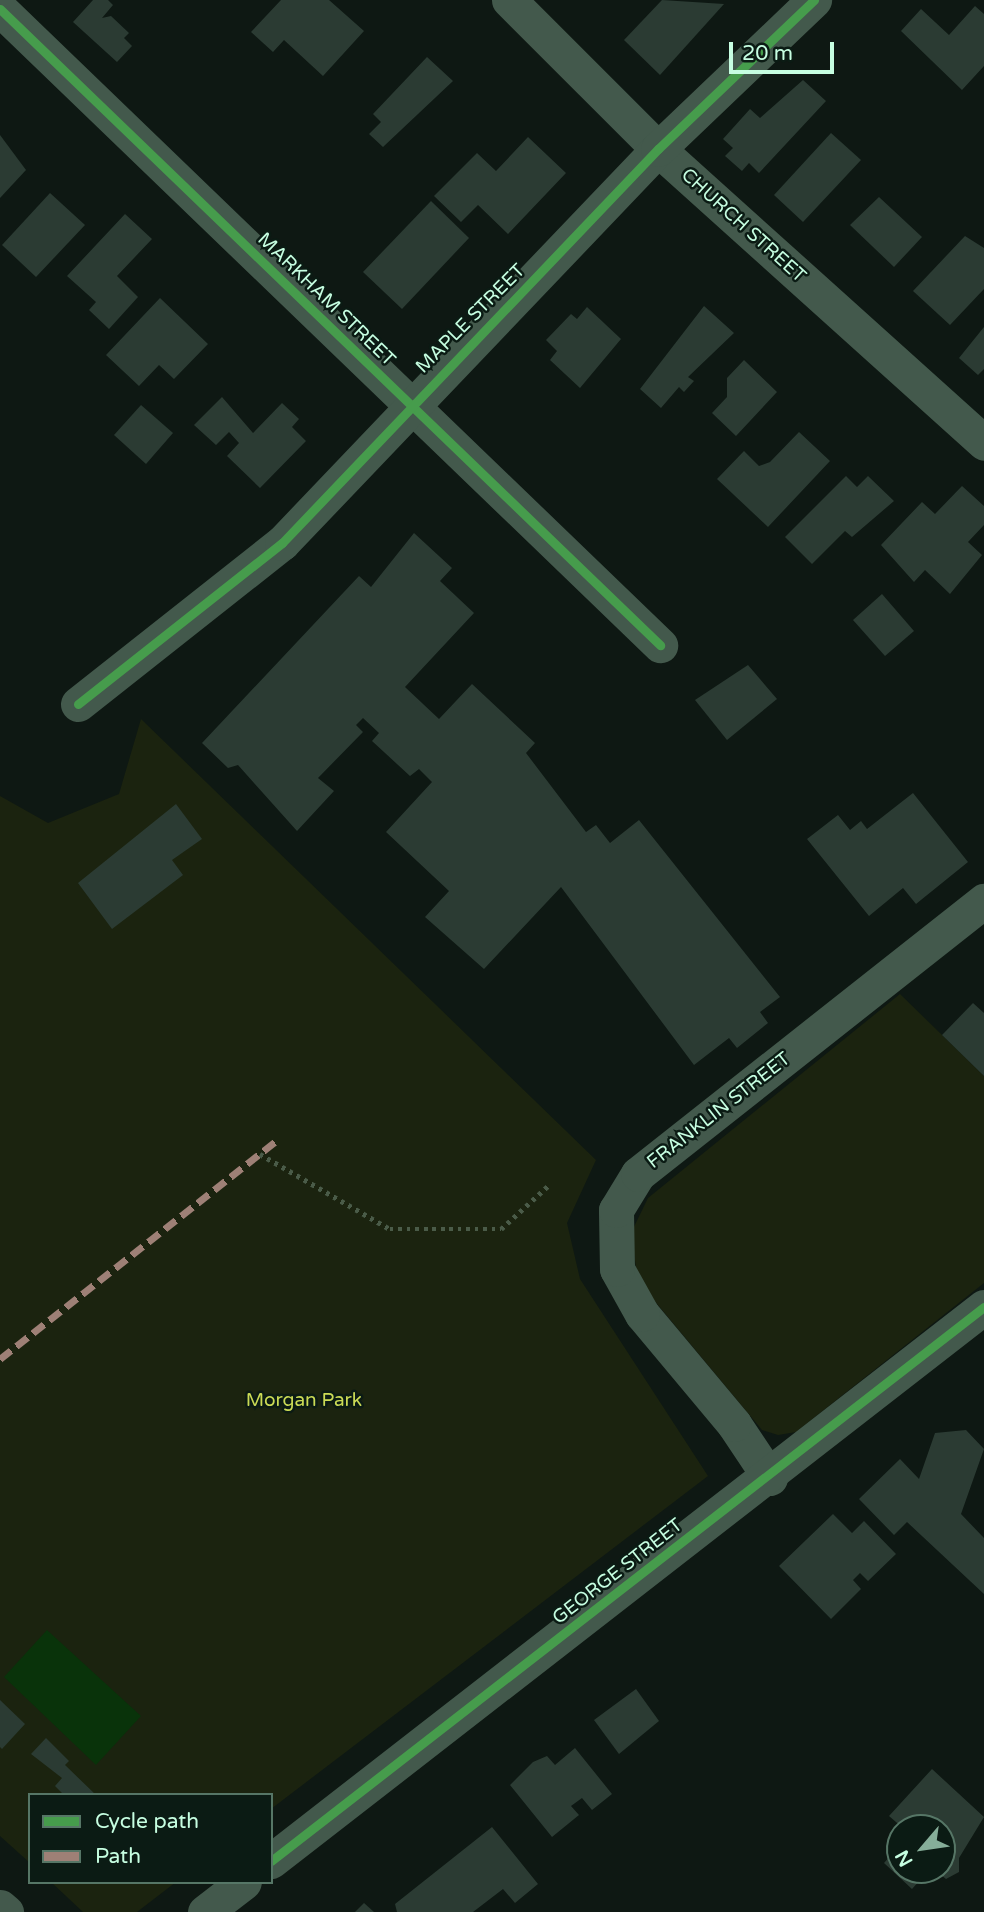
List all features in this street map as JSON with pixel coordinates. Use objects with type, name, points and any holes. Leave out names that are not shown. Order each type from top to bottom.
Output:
[{"type":"street","name":"CHURCH STREET","points":[[509,0],[658,149],[984,443]]},
{"type":"street","name":"MAPLE STREET","points":[[78,704],[282,543],[410,405],[658,149],[814,0]]},
{"type":"street","name":"MARKHAM STREET","points":[[0,9],[660,645]]},
{"type":"street","name":"FRANKLIN STREET","points":[[769,1478],[734,1424],[642,1314],[617,1269],[611,1236],[616,1210],[638,1174],[984,901]]},
{"type":"street","name":"GEORGE STREET","points":[[273,1859],[769,1478],[984,1307]]},
{"type":"street","points":[[205,1912],[241,1884]]},
{"type":"street","points":[[0,1907],[6,1912]]},
{"type":"path","points":[[260,1154],[390,1229],[501,1229],[550,1184]]},
{"type":"green space","name":"Morgan Park","points":[[141,719],[596,1160],[567,1223],[580,1279],[708,1476],[273,1807],[273,1793],[28,1793],[28,1861],[0,1836],[0,796],[48,823],[119,794]]},
{"type":"green space","points":[[900,994],[984,1076],[984,1283],[796,1432],[778,1435],[762,1430],[638,1281],[631,1233],[648,1198]]},
{"type":"green space","points":[[53,1884],[173,1884],[137,1912],[83,1912]]},
{"type":"shaded area","points":[[47,1630],[141,1716],[96,1765],[4,1677]]},
{"type":"building","points":[[93,0],[108,0],[113,5],[102,18],[111,16],[129,33],[124,38],[132,46],[117,62],[73,22]]},
{"type":"building","points":[[281,0],[329,0],[364,31],[323,76],[284,40],[273,52],[251,32]]},
{"type":"building","points":[[662,0],[724,4],[660,75],[624,40]]},
{"type":"building","points":[[975,6],[984,14],[984,66],[962,90],[901,31],[921,9],[949,35]]},
{"type":"building","points":[[427,57],[453,81],[383,147],[369,134],[381,122],[373,114]]},
{"type":"building","points":[[803,80],[826,101],[759,173],[749,163],[742,171],[725,156],[733,148],[723,139],[750,109],[760,118]]},
{"type":"building","points":[[831,133],[861,160],[803,222],[774,195]]},
{"type":"building","points":[[0,135],[26,170],[0,198]]},
{"type":"building","points":[[528,137],[566,173],[508,234],[478,205],[461,222],[434,196],[477,153],[496,171]]},
{"type":"building","points":[[50,193],[85,225],[36,277],[2,245]]},
{"type":"building","points":[[879,197],[922,237],[894,267],[850,225]]},
{"type":"building","points":[[431,201],[469,238],[402,309],[363,272]]},
{"type":"building","points":[[125,214],[152,239],[117,276],[138,297],[109,329],[89,310],[96,302],[67,276]]},
{"type":"building","points":[[965,236],[984,248],[984,289],[950,325],[913,291]]},
{"type":"building","points":[[160,298],[208,344],[174,379],[159,365],[139,386],[106,355]]},
{"type":"building","points":[[704,306],[734,333],[688,377],[694,381],[684,392],[679,387],[661,408],[640,389]]},
{"type":"building","points":[[587,307],[621,339],[580,388],[550,360],[557,351],[546,340],[571,314],[577,319]]},
{"type":"building","points":[[984,327],[984,369],[978,375],[959,358]]},
{"type":"building","points":[[744,360],[777,392],[736,436],[712,413],[727,397],[727,378]]},
{"type":"building","points":[[222,397],[253,433],[282,403],[299,419],[292,427],[306,441],[260,488],[227,456],[239,443],[229,432],[216,445],[194,425]]},
{"type":"building","points":[[141,405],[173,433],[146,464],[114,435]]},
{"type":"building","points":[[799,432],[830,461],[768,527],[717,479],[744,451],[759,466],[770,462]]},
{"type":"building","points":[[846,476],[857,487],[868,476],[894,501],[852,537],[845,531],[812,564],[785,537]]},
{"type":"building","points":[[962,486],[984,506],[984,525],[968,542],[982,555],[950,594],[925,570],[914,582],[881,545],[922,502],[935,514]]},
{"type":"building","points":[[414,533],[452,568],[440,581],[474,613],[405,687],[439,719],[472,684],[535,743],[526,753],[586,832],[596,825],[610,843],[639,820],[780,997],[760,1012],[768,1023],[737,1048],[729,1038],[694,1065],[561,887],[484,969],[425,917],[449,891],[386,832],[432,782],[419,769],[410,776],[372,741],[379,733],[363,718],[356,725],[363,732],[318,778],[334,791],[297,831],[238,765],[228,768],[202,743],[359,576],[371,587]]},
{"type":"building","points":[[882,594],[914,631],[885,656],[853,620]]},
{"type":"building","points":[[748,665],[777,699],[727,740],[695,700]]},
{"type":"building","points":[[913,793],[968,862],[916,904],[903,888],[869,916],[807,839],[838,815],[850,830],[861,821],[867,829]]},
{"type":"building","points":[[176,804],[202,839],[172,860],[183,875],[112,929],[78,883]]},
{"type":"building","points":[[973,1003],[984,1013],[984,1076],[942,1035]]},
{"type":"building","points":[[966,1430],[984,1449],[961,1514],[984,1538],[984,1594],[907,1522],[894,1535],[859,1499],[900,1459],[919,1479],[935,1433]]},
{"type":"building","points":[[833,1514],[852,1533],[864,1521],[896,1554],[868,1581],[860,1573],[853,1580],[861,1589],[831,1619],[779,1566]]},
{"type":"building","points":[[636,1689],[659,1721],[619,1754],[594,1720]]},
{"type":"building","points":[[0,1700],[25,1724],[2,1749],[0,1747]]},
{"type":"building","points":[[46,1738],[69,1761],[65,1765],[94,1793],[62,1793],[55,1786],[62,1778],[31,1754]]},
{"type":"building","points":[[575,1748],[612,1794],[592,1810],[582,1798],[571,1806],[579,1815],[552,1837],[510,1785],[533,1762],[547,1756],[555,1765]]},
{"type":"building","points":[[932,1769],[984,1817],[959,1858],[959,1872],[956,1874],[956,1814],[891,1814]]},
{"type":"building","points":[[492,1827],[538,1884],[515,1903],[503,1889],[473,1912],[397,1912],[395,1904]]},
{"type":"building","points":[[364,1903],[374,1912],[355,1912]]},
{"type":"marked path","points":[[0,1359],[279,1139]]},
{"type":"cycle path","points":[[78,704],[282,543],[658,149],[814,0]]},
{"type":"cycle path","points":[[0,9],[660,645]]},
{"type":"cycle path","points":[[273,1859],[984,1307]]}]
